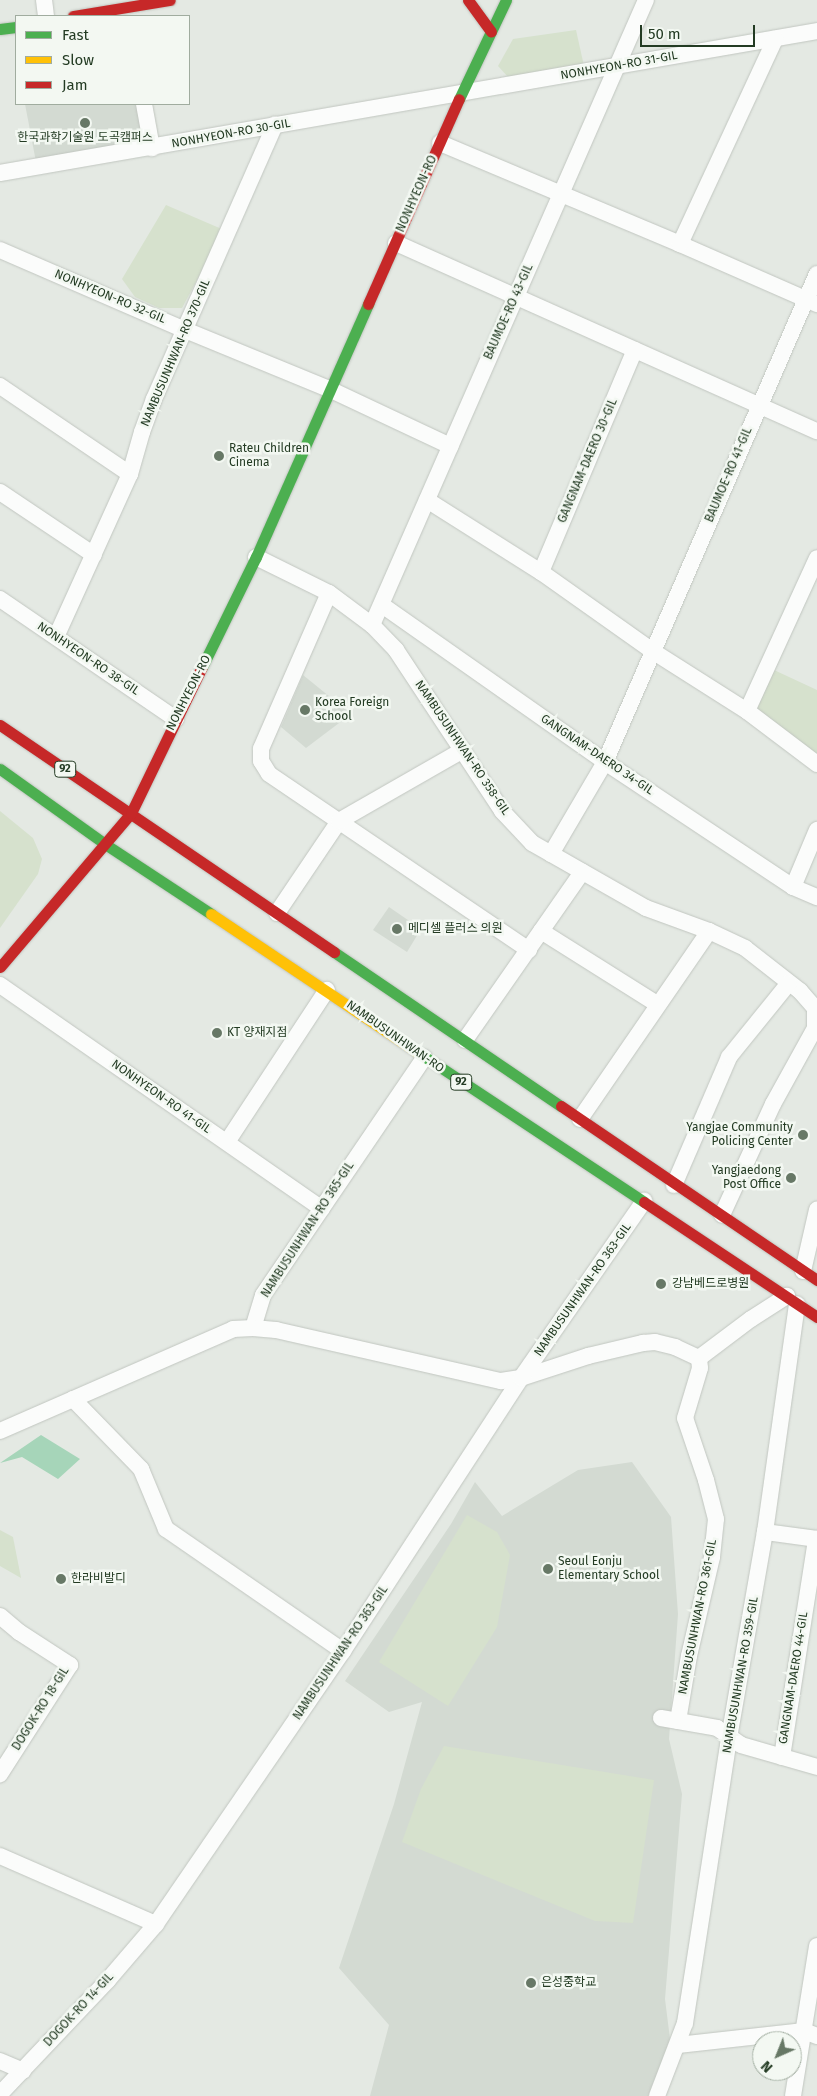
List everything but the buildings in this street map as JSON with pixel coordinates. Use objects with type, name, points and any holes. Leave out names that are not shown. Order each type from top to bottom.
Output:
[{"type":"main road","points":[[84,15],[127,11],[170,0]]},
{"type":"main road","points":[[468,0],[491,32]]},
{"type":"main road","name":"NONHYEON-RO","points":[[0,967],[131,813],[256,557],[332,390],[462,94],[506,0]]},
{"type":"main road","points":[[0,29],[15,26]]},
{"type":"main road","name":"92","points":[[0,725],[465,1040],[674,1185],[722,1215],[817,1280]]},
{"type":"main road","name":"NAMBUSUNHWAN-RO","points":[[0,768],[105,844],[327,990],[424,1058],[644,1201],[817,1317]]},
{"type":"street","points":[[44,0],[46,15]]},
{"type":"street","name":"BAUMOE-RO 43-GIL","points":[[372,625],[646,0]]},
{"type":"street","name":"NONHYEON-RO 31-GIL","points":[[462,94],[817,31]]},
{"type":"street","points":[[680,244],[775,39]]},
{"type":"street","name":"NONHYEON-RO 30-GIL","points":[[0,173],[462,94]]},
{"type":"street","points":[[144,105],[152,148]]},
{"type":"street","name":"NAMBUSUNHWAN-RO 370-GIL","points":[[56,637],[130,474],[145,424],[275,125]]},
{"type":"street","points":[[440,144],[680,244],[811,302]]},
{"type":"street","points":[[396,243],[817,431]]},
{"type":"street","name":"NONHYEON-RO 32-GIL","points":[[0,250],[185,330],[332,390]]},
{"type":"street","name":"BAUMOE-RO 41-GIL","points":[[551,854],[605,762],[759,406],[811,302],[817,274]]},
{"type":"street","name":"GANGNAM-DAERO 30-GIL","points":[[541,572],[635,350]]},
{"type":"street","points":[[0,386],[130,474]]},
{"type":"street","points":[[332,390],[450,446]]},
{"type":"street","points":[[0,492],[94,555]]},
{"type":"street","points":[[428,500],[541,572],[654,652],[747,711],[817,764]]},
{"type":"street","name":"NAMBUSUNHWAN-RO 358-GIL","points":[[256,557],[330,593],[372,625],[396,650],[502,812],[532,843],[646,908],[709,931],[745,948],[800,991],[815,1008],[815,1028],[773,1104],[722,1215]]},
{"type":"street","points":[[747,711],[817,558]]},
{"type":"street","points":[[330,593],[261,749],[261,761],[269,774],[529,950]]},
{"type":"street","name":"NONHYEON-RO 38-GIL","points":[[0,599],[176,719]]},
{"type":"street","name":"GANGNAM-DAERO 34-GIL","points":[[382,605],[605,762],[793,887],[817,896]]},
{"type":"street","points":[[277,913],[339,821],[463,750]]},
{"type":"street","points":[[793,887],[817,830]]},
{"type":"street","points":[[465,1040],[582,872]]},
{"type":"street","points":[[580,1119],[657,1004],[709,931]]},
{"type":"street","points":[[541,932],[657,1004]]},
{"type":"street","points":[[674,1185],[729,1057],[789,984]]},
{"type":"street","name":"NONHYEON-RO 41-GIL","points":[[0,985],[322,1209]]},
{"type":"street","points":[[227,1142],[327,990]]},
{"type":"street","name":"NAMBUSUNHWAN-RO 365-GIL","points":[[253,1328],[263,1295],[424,1058]]},
{"type":"street","name":"NAMBUSUNHWAN-RO 363-GIL","points":[[156,1924],[343,1651],[521,1378],[644,1201]]},
{"type":"street","points":[[803,1270],[817,1210]]},
{"type":"street","points":[[698,1358],[750,1319],[792,1300]]},
{"type":"street","name":"NAMBUSUNHWAN-RO 359-GIL","points":[[657,2096],[685,2023],[700,1939],[729,1738],[766,1532],[792,1300]]},
{"type":"street","points":[[0,1431],[233,1329],[253,1328]]},
{"type":"street","name":"NAMBUSUNHWAN-RO 363-GIL","points":[[253,1328],[276,1330],[501,1381],[521,1378],[588,1356],[643,1343],[655,1342],[674,1347],[698,1358]]},
{"type":"street","name":"NAMBUSUNHWAN-RO 361-GIL","points":[[678,1721],[688,1656],[712,1557],[716,1519],[706,1480],[685,1418],[700,1368],[698,1358]]},
{"type":"street","points":[[73,1399],[141,1469],[166,1529],[343,1651]]},
{"type":"street","points":[[766,1532],[817,1539]]},
{"type":"street","name":"GANGNAM-DAERO 44-GIL","points":[[782,1757],[817,1539]]},
{"type":"street","name":"DOGOK-RO 18-GIL","points":[[0,1616],[19,1632],[70,1665],[0,1774]]},
{"type":"street","name":"GANGNAM-DAERO 44-GIL","points":[[661,1718],[717,1728],[741,1745],[817,1767]]},
{"type":"street","points":[[0,1856],[156,1924]]},
{"type":"street","name":"DOGOK-RO 14-GIL","points":[[0,2094],[108,1980],[156,1924]]},
{"type":"street","points":[[793,2096],[811,2034],[817,1946]]},
{"type":"street","points":[[678,2045],[811,2034]]},
{"type":"street","points":[[0,2061],[23,2071]]},
{"type":"shaded area","points":[[576,30],[584,66],[508,77],[498,66],[513,39]]},
{"type":"shaded area","name":"한국과학기술원 도곡캠퍼스","points":[[25,105],[139,105],[146,142],[36,162]]},
{"type":"shaded area","points":[[166,205],[224,230],[182,308],[159,308],[135,297],[122,279]]},
{"type":"shaded area","points":[[774,670],[817,690],[817,758],[754,711]]},
{"type":"shaded area","points":[[303,675],[351,714],[306,748],[281,727]]},
{"type":"shaded area","points":[[0,811],[33,838],[42,859],[38,874],[0,928]]},
{"type":"shaded area","name":"메디셀 플러스 의원","points":[[389,907],[421,929],[407,952],[373,930]]},
{"type":"shaded area","points":[[41,1435],[80,1459],[58,1479],[22,1457],[0,1463]]},
{"type":"shaded area","points":[[632,1462],[671,1517],[678,1614],[669,1739],[682,1794],[665,1999],[670,2039],[648,2096],[370,2096],[389,2025],[339,1968],[394,1804],[422,1702],[389,1712],[345,1681],[451,1524],[475,1482],[502,1516],[578,1470]]},
{"type":"shaded area","points":[[467,1515],[497,1532],[510,1555],[497,1627],[448,1706],[379,1662]]},
{"type":"shaded area","points":[[0,1530],[13,1537],[21,1578],[0,1566]]},
{"type":"shaded area","points":[[444,1746],[654,1780],[633,1923],[595,1921],[402,1842],[421,1789]]},
{"type":"traffic: fast","points":[[459,99],[506,0]]},
{"type":"traffic: fast","points":[[0,29],[15,27]]},
{"type":"traffic: fast","points":[[202,667],[256,557],[368,304]]},
{"type":"traffic: fast","points":[[0,769],[105,844],[211,914]]},
{"type":"traffic: fast","points":[[334,952],[561,1106]]},
{"type":"traffic: fast","points":[[416,1051],[644,1202]]},
{"type":"traffic: slow","points":[[211,914],[416,1051]]},
{"type":"traffic: jam","points":[[79,15],[170,0]]},
{"type":"traffic: jam","points":[[468,0],[491,32]]},
{"type":"traffic: jam","points":[[368,304],[459,99]]},
{"type":"traffic: jam","points":[[0,967],[131,813],[202,667]]},
{"type":"traffic: jam","points":[[0,725],[334,952]]},
{"type":"traffic: jam","points":[[561,1106],[817,1280]]},
{"type":"traffic: jam","points":[[644,1202],[817,1317]]},
{"type":"place","name":"한국과학기술원 도곡캠퍼스","points":[[85,123]]},
{"type":"place","name":"Rateu Children Cinema","points":[[219,456]]},
{"type":"place","name":"Korea Foreign School","points":[[305,710]]},
{"type":"place","name":"메디셀 플러스 의원","points":[[397,929]]},
{"type":"place","name":"KT 양재지점","points":[[217,1033]]},
{"type":"place","name":"Yangjae Community Policing Center","points":[[803,1135]]},
{"type":"place","name":"Yangjaedong Post Office","points":[[791,1178]]},
{"type":"place","name":"강남베드로병원","points":[[661,1284]]},
{"type":"place","name":"Seoul Eonju Elementary School","points":[[548,1569]]},
{"type":"place","name":"한라비발디","points":[[61,1579]]},
{"type":"place","name":"은성중학교","points":[[531,1983]]}]
